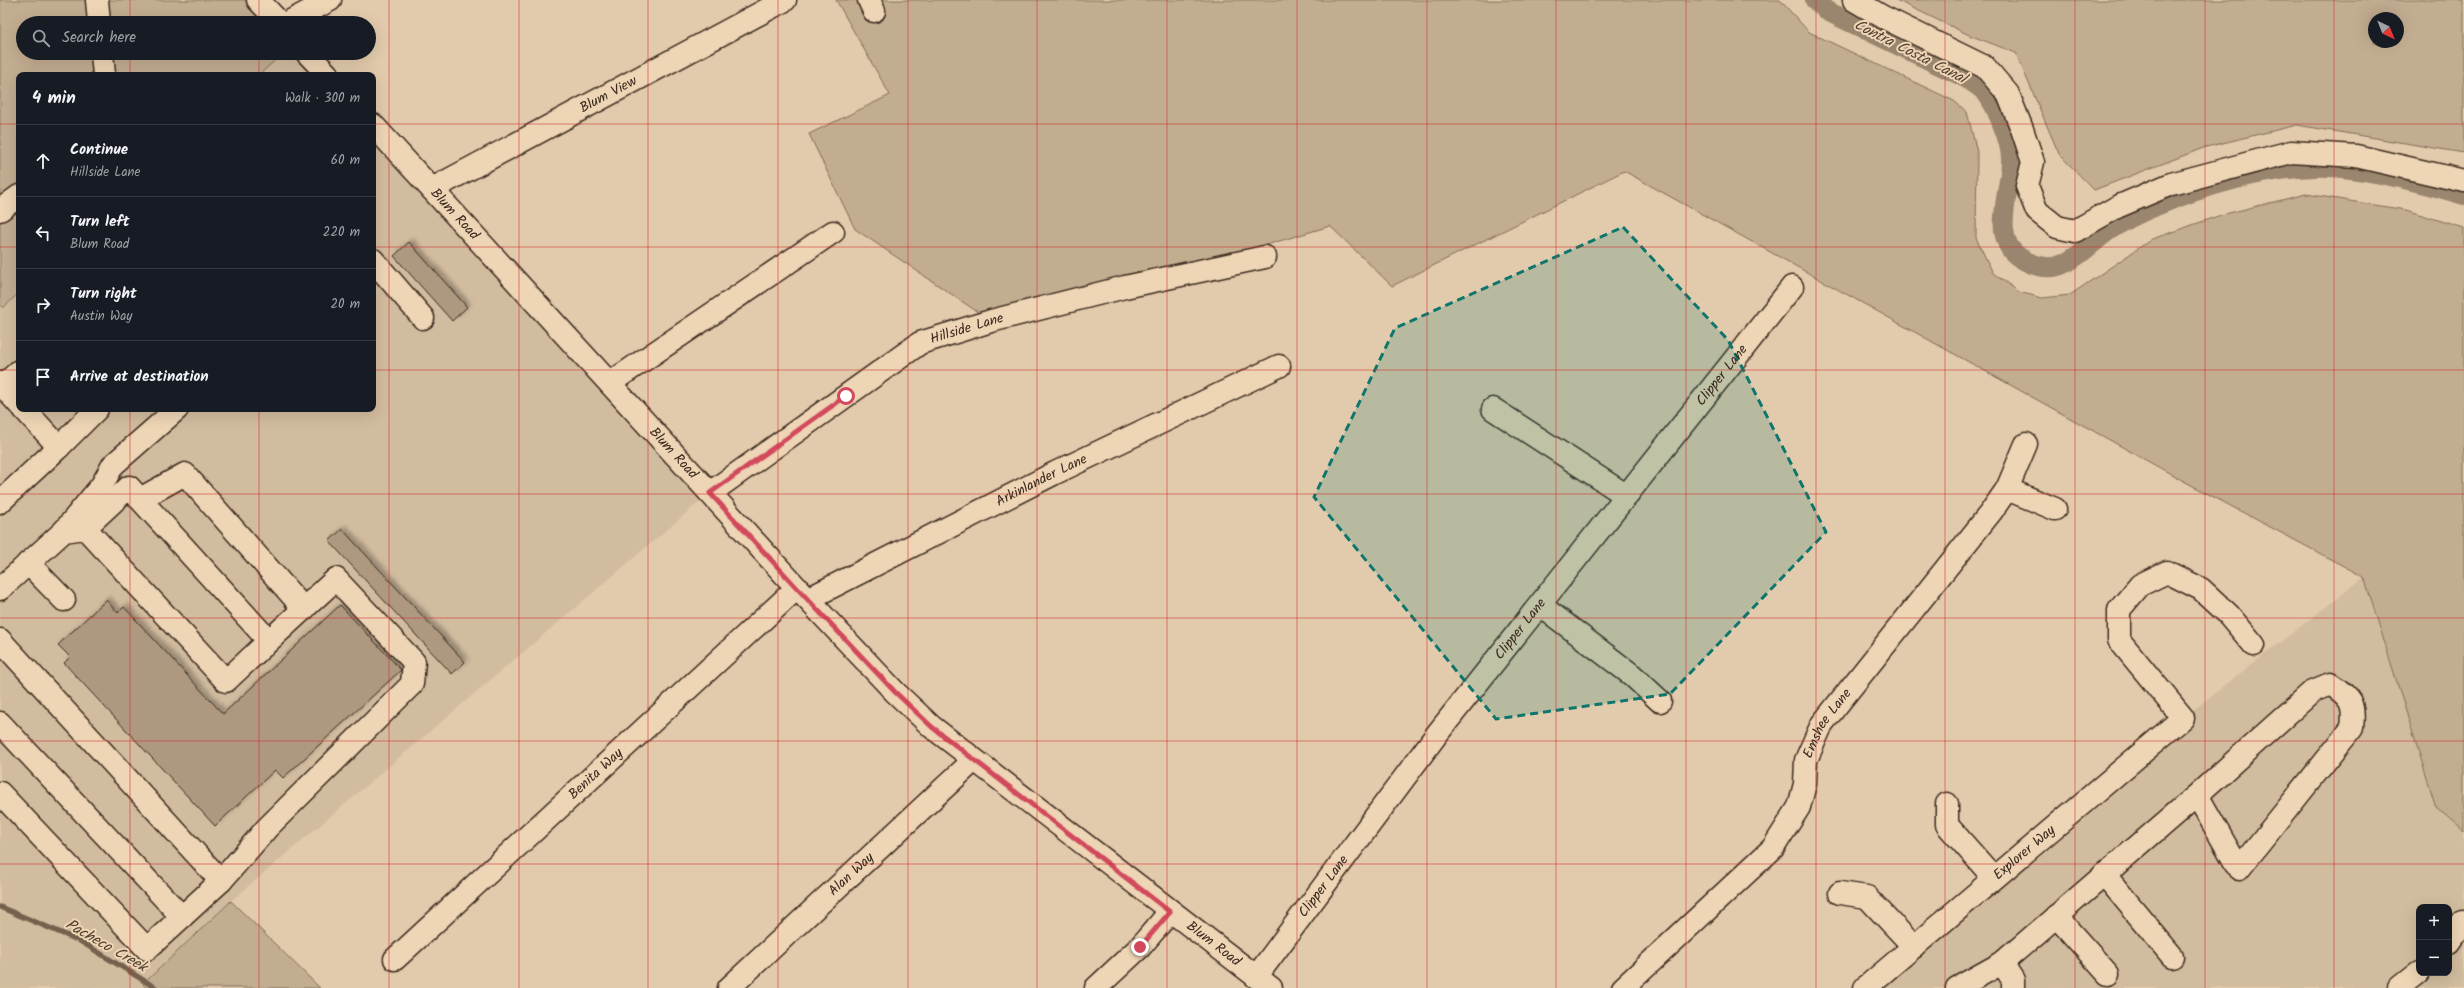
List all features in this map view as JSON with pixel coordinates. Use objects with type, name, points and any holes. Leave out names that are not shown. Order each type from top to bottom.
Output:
[{"type":"street","points":[[97,0],[98,16]]},
{"type":"street","points":[[258,0],[273,16]]},
{"type":"street","points":[[300,16],[330,0]]},
{"type":"street","name":"Blum View","points":[[432,189],[785,0]]},
{"type":"street","points":[[1854,0],[1882,17],[1984,67],[2008,94],[2022,129],[2033,162],[2027,186],[2037,211],[2057,227],[2075,231],[2117,207],[2171,184],[2291,152],[2356,156],[2464,180]]},
{"type":"street","points":[[103,60],[104,72]]},
{"type":"street","points":[[314,60],[325,72]]},
{"type":"street","name":"Blum Road","points":[[376,128],[802,594],[895,692],[932,727],[972,760],[1263,982]]},
{"type":"street","points":[[0,210],[16,198]]},
{"type":"street","points":[[610,383],[833,232]]},
{"type":"street","name":"Hillside Lane","points":[[710,493],[920,343],[991,321],[1125,287],[1265,257]]},
{"type":"street","points":[[376,263],[423,318]]},
{"type":"street","name":"Clipper Lane","points":[[1263,982],[1437,734],[1792,287]]},
{"type":"street","name":"Arkinlander Lane","points":[[802,594],[1278,366]]},
{"type":"street","points":[[16,373],[1,385],[16,401]]},
{"type":"street","points":[[1493,409],[1627,496]]},
{"type":"street","points":[[27,412],[59,447]]},
{"type":"street","points":[[0,502],[94,412]]},
{"type":"street","points":[[0,589],[64,531],[102,485],[113,465],[174,412]]},
{"type":"street","name":"Emshee Lane","points":[[1623,988],[1773,848],[1799,807],[1805,784],[1806,760],[1822,724],[1991,512],[2007,489],[2026,444]]},
{"type":"street","points":[[140,499],[185,474],[304,609]]},
{"type":"street","points":[[64,531],[85,528],[129,487],[269,641]]},
{"type":"street","points":[[2007,489],[2055,509]]},
{"type":"street","points":[[0,793],[147,949],[221,881],[267,828],[412,684],[414,662],[336,579],[226,681],[85,528]]},
{"type":"street","points":[[28,563],[64,600]]},
{"type":"street","name":"Explorer Way","points":[[1864,988],[1914,947],[1993,877],[2183,718],[2119,640],[2119,610],[2140,586],[2168,572],[2201,590],[2229,615],[2254,645]]},
{"type":"street","name":"Benita Way","points":[[395,959],[802,594]]},
{"type":"street","points":[[1540,605],[1632,675],[1660,702]]},
{"type":"street","points":[[0,640],[221,881]]},
{"type":"street","points":[[1957,988],[2002,963],[2314,691],[2330,684],[2346,694],[2354,711],[2352,728],[2239,869],[2197,794]]},
{"type":"street","points":[[0,723],[182,917]]},
{"type":"street","name":"Alan Way","points":[[729,988],[972,760]]},
{"type":"street","points":[[1947,804],[1947,825],[1993,877]]},
{"type":"street","points":[[2104,874],[2172,956]]},
{"type":"street","points":[[1840,893],[1867,897],[1914,947]]},
{"type":"street","points":[[1096,988],[1140,947],[1170,912]]},
{"type":"street","points":[[2056,916],[2108,974]]},
{"type":"street","points":[[2450,940],[2463,922],[2464,924]]},
{"type":"street","points":[[2002,963],[2013,980],[2013,988]]},
{"type":"street","points":[[2400,988],[2416,975]]},
{"type":"highlighted area","points":[[1623,227],[1728,340],[1826,532],[1670,694],[1496,719],[1314,497],[1395,328]]},
{"type":"shaded area","points":[[0,0],[258,0],[273,16],[16,16],[16,60],[275,60],[262,72],[16,72],[16,296],[3,308],[0,304]]},
{"type":"shaded area","points":[[836,0],[1780,0],[1809,32],[1954,101],[1967,112],[1977,152],[1976,238],[1993,273],[2019,292],[2042,298],[2070,295],[2152,239],[2221,215],[2306,194],[2406,210],[2464,228],[2464,831],[2436,807],[2364,577],[2180,479],[1624,171],[1392,286],[1330,226],[1125,287],[991,321],[855,229],[809,134],[890,95]]},
{"type":"shaded area","points":[[1896,0],[2464,0],[2464,153],[2297,125],[2206,147],[2094,190],[2059,154],[2016,53],[1967,34]]},
{"type":"shaded area","points":[[275,60],[314,60],[325,72],[262,72]]},
{"type":"shaded area","points":[[376,127],[710,493],[231,901],[143,984],[146,988],[0,988],[0,304],[3,307],[16,296],[16,412],[376,412]]},
{"type":"shaded area","points":[[2364,577],[2436,807],[2464,831],[2464,988],[1865,988],[2183,718]]},
{"type":"shaded area","points":[[231,901],[320,988],[146,988],[143,984]]},
{"type":"building","points":[[409,242],[467,307],[452,321],[394,256]]},
{"type":"building","points":[[342,529],[465,662],[452,674],[329,541]]},
{"type":"building","points":[[106,600],[118,613],[124,607],[223,714],[340,605],[401,670],[283,778],[275,770],[215,826],[64,663],[70,657],[58,645]]},
{"type":"waterway","name":"Contra Costa Canal","points":[[1815,0],[1829,12],[1962,76],[1978,86],[1987,94],[1995,107],[2002,124],[2011,157],[2011,169],[2004,212],[2006,239],[2012,250],[2022,259],[2031,264],[2046,267],[2061,265],[2079,254],[2108,231],[2143,211],[2213,185],[2274,171],[2314,167],[2349,169],[2410,180],[2464,195]]},
{"type":"waterway","name":"Pacheco Creek","points":[[0,907],[80,941],[156,988]]},
{"type":"route","points":[[846,396],[710,493],[895,692],[932,727],[972,760],[1170,912],[1140,947]]}]
